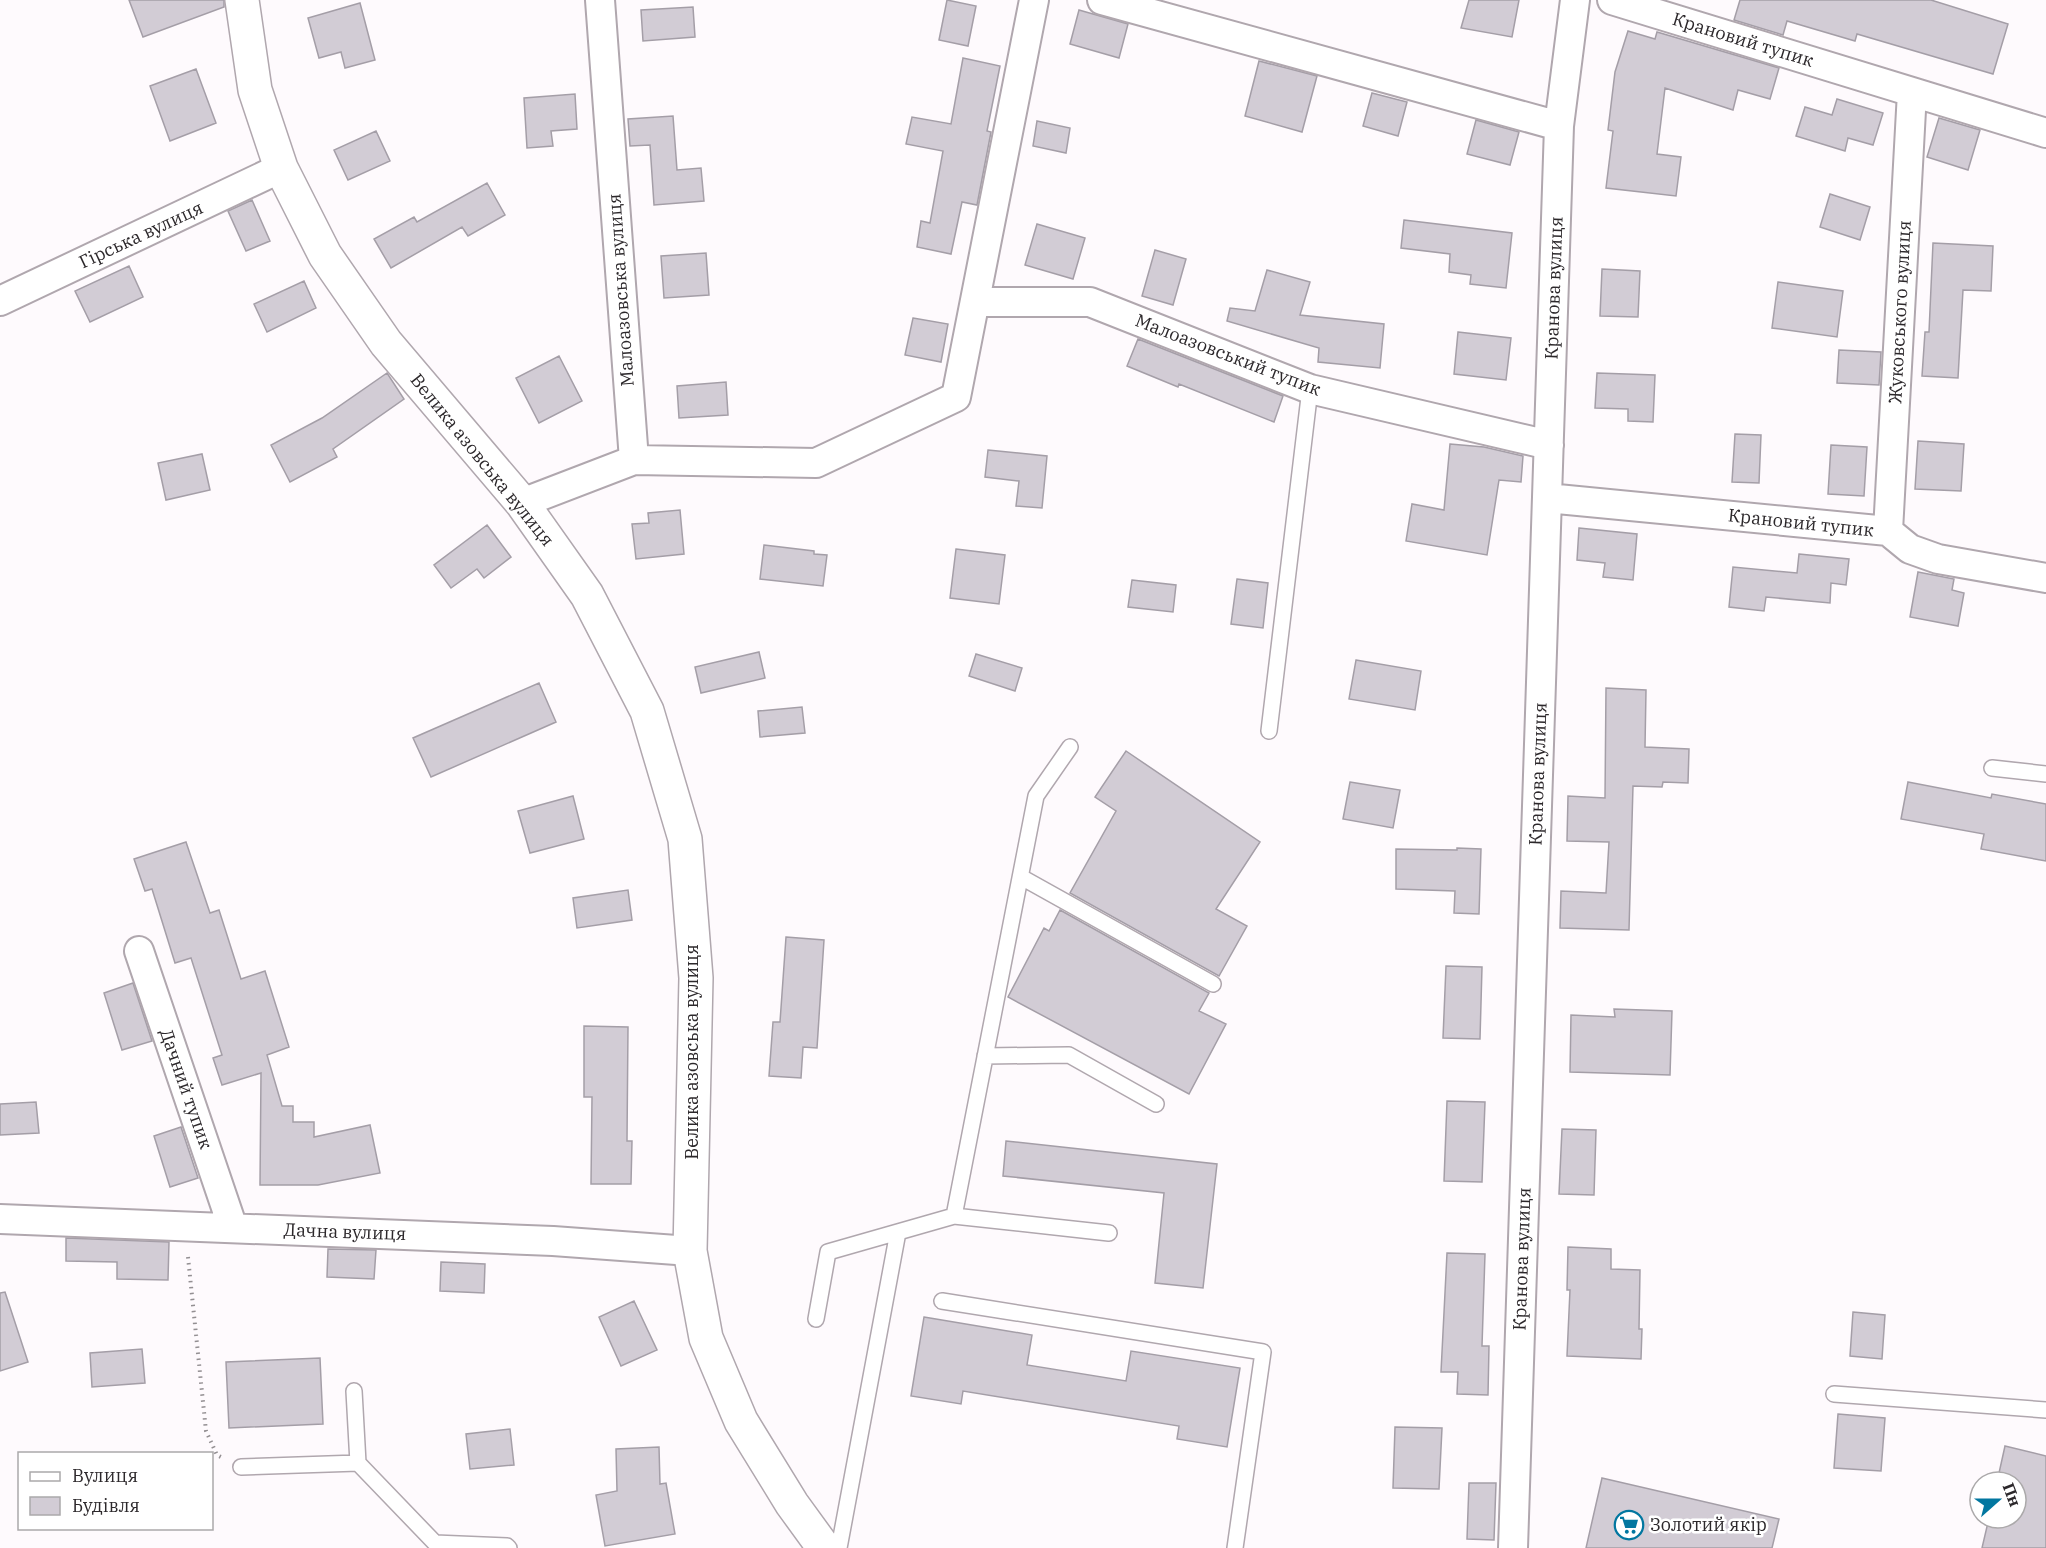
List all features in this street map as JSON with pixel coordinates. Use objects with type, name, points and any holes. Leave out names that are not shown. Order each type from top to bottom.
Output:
[{"type":"street","name":"Велика азовська вулиця","points":[[242,0],[255,90],[281,168],[325,255],[386,343],[522,503],[587,595],[647,711],[685,839],[696,978],[690,1251],[706,1338],[741,1421],[792,1504],[824,1548]]},
{"type":"street","name":"Малоазовська вулиця","points":[[600,0],[634,460]]},
{"type":"street","points":[[522,503],[634,460],[816,463],[957,397],[1034,0]]},
{"type":"street","points":[[1102,0],[1559,126]]},
{"type":"street","name":"Кранова вулиця","points":[[1513,1548],[1559,126],[1575,0]]},
{"type":"street","name":"Крановий тупик","points":[[1612,0],[2046,133]]},
{"type":"street","name":"Жуковського вулиця","points":[[1888,531],[1912,92]]},
{"type":"street","name":"Гірська вулиця","points":[[0,301],[281,168]]},
{"type":"street","name":"Малоазовський тупик","points":[[975,302],[1090,302],[1311,389],[1549,445]]},
{"type":"street","name":"Крановий тупик","points":[[1547,498],[1888,531],[1910,549],[1938,559],[2046,578]]},
{"type":"street","name":"Дачний тупик","points":[[139,951],[233,1228]]},
{"type":"street","name":"Дачна вулиця","points":[[0,1219],[553,1241],[690,1251]]},
{"type":"lane","points":[[1269,731],[1311,389]]},
{"type":"lane","points":[[954,1215],[1036,796],[1070,747]]},
{"type":"lane","points":[[1992,768],[2046,774]]},
{"type":"lane","points":[[1021,877],[1214,984]]},
{"type":"lane","points":[[985,1056],[1069,1055],[1155,1104]]},
{"type":"lane","points":[[816,1319],[828,1252],[954,1215],[1109,1233]]},
{"type":"lane","points":[[839,1548],[897,1232]]},
{"type":"lane","points":[[942,1301],[1263,1352],[1235,1548]]},
{"type":"lane","points":[[354,1392],[358,1462],[435,1543],[507,1546],[509,1548]]},
{"type":"lane","points":[[1834,1394],[2046,1410]]},
{"type":"lane","points":[[241,1467],[358,1462]]},
{"type":"path","points":[[190,1284],[206,1431]]},
{"type":"building","points":[[129,0],[224,0],[224,7],[143,37]]},
{"type":"building","points":[[947,0],[976,6],[968,46],[939,40]]},
{"type":"building","points":[[1469,0],[1519,0],[1512,37],[1461,28]]},
{"type":"building","points":[[1740,0],[1931,0],[2008,24],[1993,74],[1857,34],[1855,41],[1787,21],[1783,35],[1734,20]]},
{"type":"building","points":[[360,3],[375,60],[345,68],[341,52],[319,58],[308,18]]},
{"type":"building","points":[[693,7],[695,37],[643,41],[641,10]]},
{"type":"building","points":[[1079,10],[1128,24],[1119,58],[1070,44]]},
{"type":"building","points":[[1628,31],[1655,39],[1657,32],[1779,68],[1770,99],[1738,90],[1733,110],[1665,88],[1657,154],[1681,157],[1676,196],[1606,188],[1613,131],[1608,130],[1615,72]]},
{"type":"building","points":[[963,58],[1000,66],[987,131],[991,132],[977,205],[962,202],[951,254],[917,247],[921,221],[930,223],[943,151],[906,144],[912,117],[951,124]]},
{"type":"building","points":[[1259,61],[1317,76],[1302,132],[1245,116]]},
{"type":"building","points":[[196,69],[216,123],[170,141],[150,86]]},
{"type":"building","points":[[1372,93],[1407,102],[1398,136],[1363,126]]},
{"type":"building","points":[[575,94],[577,129],[551,131],[553,146],[527,148],[524,98]]},
{"type":"building","points":[[1837,99],[1883,113],[1873,145],[1848,138],[1845,151],[1796,136],[1805,107],[1832,115]]},
{"type":"building","points":[[673,116],[677,170],[701,168],[704,201],[654,205],[650,145],[630,146],[628,119]]},
{"type":"building","points":[[1939,118],[1980,130],[1968,170],[1927,157]]},
{"type":"building","points":[[1476,120],[1519,132],[1510,165],[1467,154]]},
{"type":"building","points":[[1037,121],[1070,128],[1066,153],[1033,146]]},
{"type":"building","points":[[376,131],[390,161],[348,180],[334,150]]},
{"type":"building","points":[[487,183],[505,215],[468,236],[462,227],[391,268],[374,239],[414,217],[417,222]]},
{"type":"building","points":[[1830,194],[1870,207],[1860,240],[1820,227]]},
{"type":"building","points":[[252,200],[270,241],[246,251],[228,211]]},
{"type":"building","points":[[1404,220],[1512,233],[1506,288],[1470,284],[1471,275],[1449,272],[1450,254],[1401,248]]},
{"type":"building","points":[[1037,224],[1085,238],[1073,279],[1025,265]]},
{"type":"building","points":[[1933,243],[1993,246],[1991,291],[1963,290],[1958,378],[1922,376],[1925,332],[1929,332]]},
{"type":"building","points":[[1155,250],[1186,259],[1173,305],[1142,296]]},
{"type":"building","points":[[706,253],[709,295],[664,298],[661,256]]},
{"type":"building","points":[[129,266],[143,297],[90,322],[75,291]]},
{"type":"building","points":[[1602,269],[1640,271],[1638,317],[1600,316]]},
{"type":"building","points":[[1267,270],[1310,282],[1300,315],[1384,324],[1380,368],[1318,362],[1319,348],[1227,321],[1230,308],[1255,311]]},
{"type":"building","points":[[304,281],[316,308],[267,332],[254,304]]},
{"type":"building","points":[[1778,282],[1843,291],[1837,337],[1772,328]]},
{"type":"building","points":[[913,318],[948,324],[941,362],[905,355]]},
{"type":"building","points":[[1458,332],[1511,338],[1506,380],[1454,374]]},
{"type":"building","points":[[1138,339],[1283,396],[1274,422],[1127,366]]},
{"type":"building","points":[[1839,350],[1881,352],[1879,385],[1837,383]]},
{"type":"building","points":[[559,356],[582,401],[539,423],[516,378]]},
{"type":"building","points":[[387,373],[404,399],[333,449],[337,457],[290,482],[271,445],[322,418]]},
{"type":"building","points":[[1597,373],[1655,375],[1653,422],[1628,421],[1628,409],[1595,408]]},
{"type":"building","points":[[726,382],[728,415],[679,418],[677,386]]},
{"type":"building","points":[[1735,434],[1761,435],[1759,483],[1732,482]]},
{"type":"building","points":[[1918,441],[1964,444],[1961,491],[1915,489]]},
{"type":"building","points":[[1450,444],[1484,447],[1523,456],[1521,482],[1499,480],[1487,555],[1406,541],[1412,504],[1444,510]]},
{"type":"building","points":[[1831,445],[1867,447],[1864,496],[1828,494]]},
{"type":"building","points":[[988,450],[1047,456],[1042,508],[1016,506],[1019,481],[985,477]]},
{"type":"building","points":[[202,454],[210,490],[166,500],[158,463]]},
{"type":"building","points":[[680,510],[684,554],[636,559],[632,524],[649,523],[648,513]]},
{"type":"building","points":[[487,525],[511,557],[484,578],[477,569],[451,588],[434,565]]},
{"type":"building","points":[[1579,528],[1637,534],[1633,580],[1603,577],[1605,563],[1577,560]]},
{"type":"building","points":[[764,545],[814,551],[814,554],[827,555],[823,586],[760,579]]},
{"type":"building","points":[[956,549],[1005,555],[999,604],[950,598]]},
{"type":"building","points":[[1799,554],[1849,559],[1846,585],[1831,583],[1830,603],[1766,597],[1764,611],[1729,607],[1733,567],[1797,573]]},
{"type":"building","points":[[1918,572],[1954,579],[1952,590],[1964,593],[1958,626],[1910,617]]},
{"type":"building","points":[[1237,579],[1268,583],[1263,628],[1231,624]]},
{"type":"building","points":[[1132,580],[1176,585],[1173,612],[1128,607]]},
{"type":"building","points":[[759,652],[765,678],[701,693],[695,667]]},
{"type":"building","points":[[976,654],[1022,668],[1015,691],[969,676]]},
{"type":"building","points":[[1356,660],[1421,671],[1415,710],[1349,699]]},
{"type":"building","points":[[539,683],[556,722],[431,777],[413,738]]},
{"type":"building","points":[[1606,688],[1646,690],[1645,747],[1689,749],[1688,783],[1663,782],[1662,787],[1633,786],[1629,930],[1560,928],[1561,891],[1606,893],[1609,842],[1567,841],[1568,796],[1605,798]]},
{"type":"building","points":[[802,707],[805,733],[760,737],[758,711]]},
{"type":"building","points":[[1126,751],[1260,842],[1216,909],[1247,926],[1219,976],[1070,893],[1116,811],[1095,797]]},
{"type":"building","points":[[1350,782],[1400,790],[1393,828],[1343,819]]},
{"type":"building","points":[[1908,782],[1991,798],[1992,794],[2046,804],[2046,861],[1981,849],[1984,834],[1901,819]]},
{"type":"building","points":[[573,796],[584,839],[530,853],[518,811]]},
{"type":"building","points":[[186,842],[210,913],[219,910],[241,979],[265,971],[289,1047],[267,1055],[282,1106],[293,1106],[293,1122],[314,1122],[314,1137],[370,1125],[380,1173],[318,1185],[260,1185],[261,1073],[222,1085],[213,1058],[222,1055],[191,958],[175,963],[152,889],[145,891],[134,859]]},
{"type":"building","points":[[1457,848],[1481,849],[1479,914],[1454,913],[1455,891],[1396,889],[1396,849],[1457,850]]},
{"type":"building","points":[[628,890],[632,920],[577,928],[573,898]]},
{"type":"building","points":[[1060,910],[1209,993],[1199,1011],[1226,1024],[1189,1094],[1008,997],[1044,928],[1049,931]]},
{"type":"building","points":[[786,937],[824,940],[817,1048],[803,1047],[801,1078],[769,1076],[773,1022],[780,1022]]},
{"type":"building","points":[[1446,966],[1482,967],[1480,1039],[1443,1038]]},
{"type":"building","points":[[133,983],[152,1041],[122,1050],[104,993]]},
{"type":"building","points":[[1614,1009],[1672,1011],[1670,1075],[1570,1072],[1571,1015],[1615,1017]]},
{"type":"building","points":[[584,1026],[628,1027],[627,1141],[632,1141],[631,1184],[591,1184],[592,1097],[584,1097]]},
{"type":"building","points":[[1447,1101],[1485,1102],[1482,1182],[1444,1181]]},
{"type":"building","points":[[36,1102],[39,1133],[0,1135],[0,1104]]},
{"type":"building","points":[[181,1127],[198,1178],[170,1187],[154,1136]]},
{"type":"building","points":[[1562,1129],[1596,1130],[1594,1195],[1559,1194]]},
{"type":"building","points":[[1006,1141],[1217,1164],[1203,1288],[1155,1283],[1164,1193],[1003,1176]]},
{"type":"building","points":[[66,1238],[169,1242],[168,1280],[117,1279],[117,1262],[66,1261]]},
{"type":"building","points":[[1568,1247],[1611,1249],[1611,1269],[1640,1270],[1641,1359],[1567,1356],[1570,1290],[1567,1290]]},
{"type":"building","points":[[328,1249],[376,1250],[374,1279],[327,1277]]},
{"type":"building","points":[[1447,1253],[1485,1254],[1482,1346],[1489,1346],[1488,1395],[1457,1394],[1458,1372],[1441,1372]]},
{"type":"building","points":[[441,1262],[485,1264],[484,1293],[440,1291]]},
{"type":"building","points":[[5,1292],[28,1362],[0,1371],[0,1293]]},
{"type":"building","points":[[634,1301],[657,1350],[621,1366],[599,1317]]},
{"type":"building","points":[[1853,1312],[1885,1315],[1882,1359],[1850,1356]]},
{"type":"building","points":[[924,1317],[1032,1335],[1027,1365],[1126,1381],[1131,1351],[1240,1368],[1227,1447],[1177,1439],[1179,1426],[963,1391],[961,1404],[911,1396]]},
{"type":"building","points":[[142,1349],[145,1383],[92,1387],[90,1353]]},
{"type":"building","points":[[320,1358],[323,1424],[229,1428],[226,1362]]},
{"type":"building","points":[[1838,1414],[1885,1418],[1881,1471],[1834,1468]]},
{"type":"building","points":[[1395,1427],[1442,1428],[1439,1489],[1393,1488]]},
{"type":"building","points":[[510,1429],[514,1465],[470,1469],[466,1434]]},
{"type":"building","points":[[2005,1446],[2046,1456],[2046,1548],[1982,1548],[1986,1530],[2028,1530],[2028,1470],[2000,1470]]},
{"type":"building","points":[[659,1447],[660,1484],[666,1483],[675,1534],[605,1546],[596,1495],[617,1491],[616,1449]]},
{"type":"building","points":[[1602,1478],[1779,1519],[1772,1548],[1586,1548]]},
{"type":"building","points":[[1469,1483],[1496,1483],[1494,1540],[1467,1539]]},
{"type":"place","name":"Золотий якір","points":[[1629,1525]]}]
